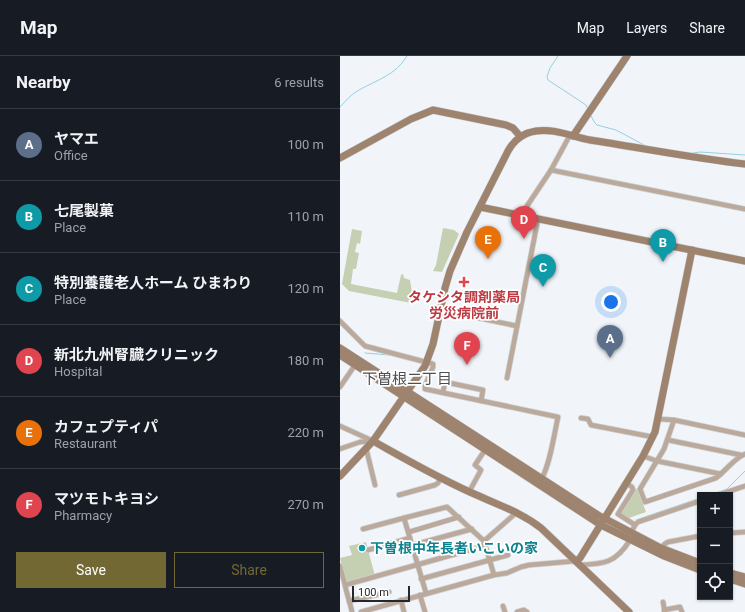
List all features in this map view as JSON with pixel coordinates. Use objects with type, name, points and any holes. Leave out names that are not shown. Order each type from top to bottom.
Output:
[{"type":"street","points":[[521,216],[572,136],[626,56]]},
{"type":"street","points":[[340,158],[411,119],[433,110],[506,125],[513,128],[520,136]]},
{"type":"street","points":[[340,476],[372,441],[427,362],[435,338],[440,310],[450,271],[464,238],[511,146],[520,136],[525,133],[545,130],[666,153],[745,164]]},
{"type":"street","points":[[551,170],[745,209]]},
{"type":"street","points":[[480,207],[745,261]]},
{"type":"street","points":[[507,378],[538,219]]},
{"type":"street","points":[[577,563],[643,456],[653,437],[659,418],[692,250]]},
{"type":"street","points":[[440,310],[517,326]]},
{"type":"street","points":[[340,321],[365,346],[432,363],[434,365],[425,388],[558,417],[544,475],[540,482]]},
{"type":"street","points":[[340,348],[485,450],[540,482]]},
{"type":"street","points":[[340,355],[405,394],[603,522],[664,556],[697,569]]},
{"type":"street","points":[[340,387],[355,365]]},
{"type":"street","points":[[443,392],[445,382],[483,390],[481,401]]},
{"type":"street","points":[[581,418],[588,419],[591,425],[653,437]]},
{"type":"street","points":[[659,418],[745,435]]},
{"type":"street","points":[[674,420],[668,440],[640,489],[645,502],[716,478],[743,454]]},
{"type":"street","points":[[340,426],[372,441],[469,492],[517,512],[541,528],[627,611]]},
{"type":"street","points":[[668,440],[743,454]]},
{"type":"street","points":[[340,449],[360,442],[372,441]]},
{"type":"street","points":[[366,448],[376,485]]},
{"type":"street","points":[[469,492],[481,470],[475,465],[485,450]]},
{"type":"street","points":[[643,456],[657,461],[721,474]]},
{"type":"street","points":[[399,495],[438,484],[441,477]]},
{"type":"street","points":[[626,483],[632,487],[633,490],[618,514],[635,525]]},
{"type":"street","points":[[727,492],[745,486]]},
{"type":"street","points":[[361,612],[426,593],[507,573],[529,565],[577,563],[602,564],[610,561],[625,547],[635,525],[638,522],[697,502]]},
{"type":"street","points":[[363,529],[447,507],[484,540],[494,575]]},
{"type":"street","points":[[345,585],[418,566],[484,546],[484,540],[517,512]]},
{"type":"street","points":[[409,532],[459,517]]},
{"type":"street","points":[[404,518],[426,593]]},
{"type":"street","points":[[413,545],[472,529]]},
{"type":"street","points":[[733,533],[745,532]]},
{"type":"street","points":[[630,536],[697,562]]},
{"type":"street","points":[[661,548],[668,542],[697,537]]},
{"type":"street","points":[[368,550],[410,538]]},
{"type":"street","points":[[661,548],[664,556]]},
{"type":"street","points":[[421,579],[508,555]]},
{"type":"street","points":[[340,566],[347,598],[352,612]]},
{"type":"street","points":[[733,574],[745,577]]},
{"type":"street","points":[[733,581],[745,584]]},
{"type":"street","points":[[349,601],[389,592]]},
{"type":"street","points":[[420,595],[425,612]]},
{"type":"street","points":[[400,600],[404,612]]},
{"type":"street","points":[[662,602],[665,611],[680,607],[682,612]]},
{"type":"street","points":[[503,606],[505,612]]},
{"type":"street","points":[[517,612],[524,610],[527,612]]},
{"type":"green space","points":[[443,228],[454,230],[459,234],[442,272],[433,271],[436,265]]},
{"type":"green space","points":[[352,229],[362,231],[360,244],[357,243],[355,252],[359,253],[356,269],[353,269],[351,284],[397,293],[401,275],[403,274],[404,278],[410,280],[413,293],[411,303],[349,291],[342,284]]},
{"type":"green space","points":[[637,488],[646,512],[629,518],[621,514]]},
{"type":"green space","points":[[366,542],[375,576],[346,584],[340,558],[352,555],[349,546]]},
{"type":"waterway","points":[[340,107],[356,92],[392,72],[403,63],[407,56]]},
{"type":"waterway","points":[[558,56],[550,68],[547,77],[548,80],[586,105],[588,109]]},
{"type":"waterway","points":[[591,116],[597,125],[616,130],[644,145]]},
{"type":"waterway","points":[[693,153],[700,152],[745,155]]},
{"type":"waterway","points":[[365,353],[389,355]]},
{"type":"waterway","points":[[718,492],[727,489],[745,471]]},
{"type":"waterway","points":[[636,520],[697,499]]},
{"type":"place","name":"新北九州腎臓クリニック","points":[[524,239]]},
{"type":"place","name":"カフェプティパ","points":[[488,259]]},
{"type":"place","name":"七尾製菓","points":[[663,262]]},
{"type":"place","name":"タケシタ調剤薬局 労災病院前","points":[[464,282]]},
{"type":"place","name":"特別養護老人ホーム ひまわり","points":[[543,287]]},
{"type":"place","name":"ヤマエ","points":[[610,358]]},
{"type":"place","name":"マツモトキヨシ","points":[[467,365]]},
{"type":"place","name":"下曽根中年長者いこいの家","points":[[362,548]]},
{"type":"district","name":"下曽根二丁目","points":[[407,379]]}]
